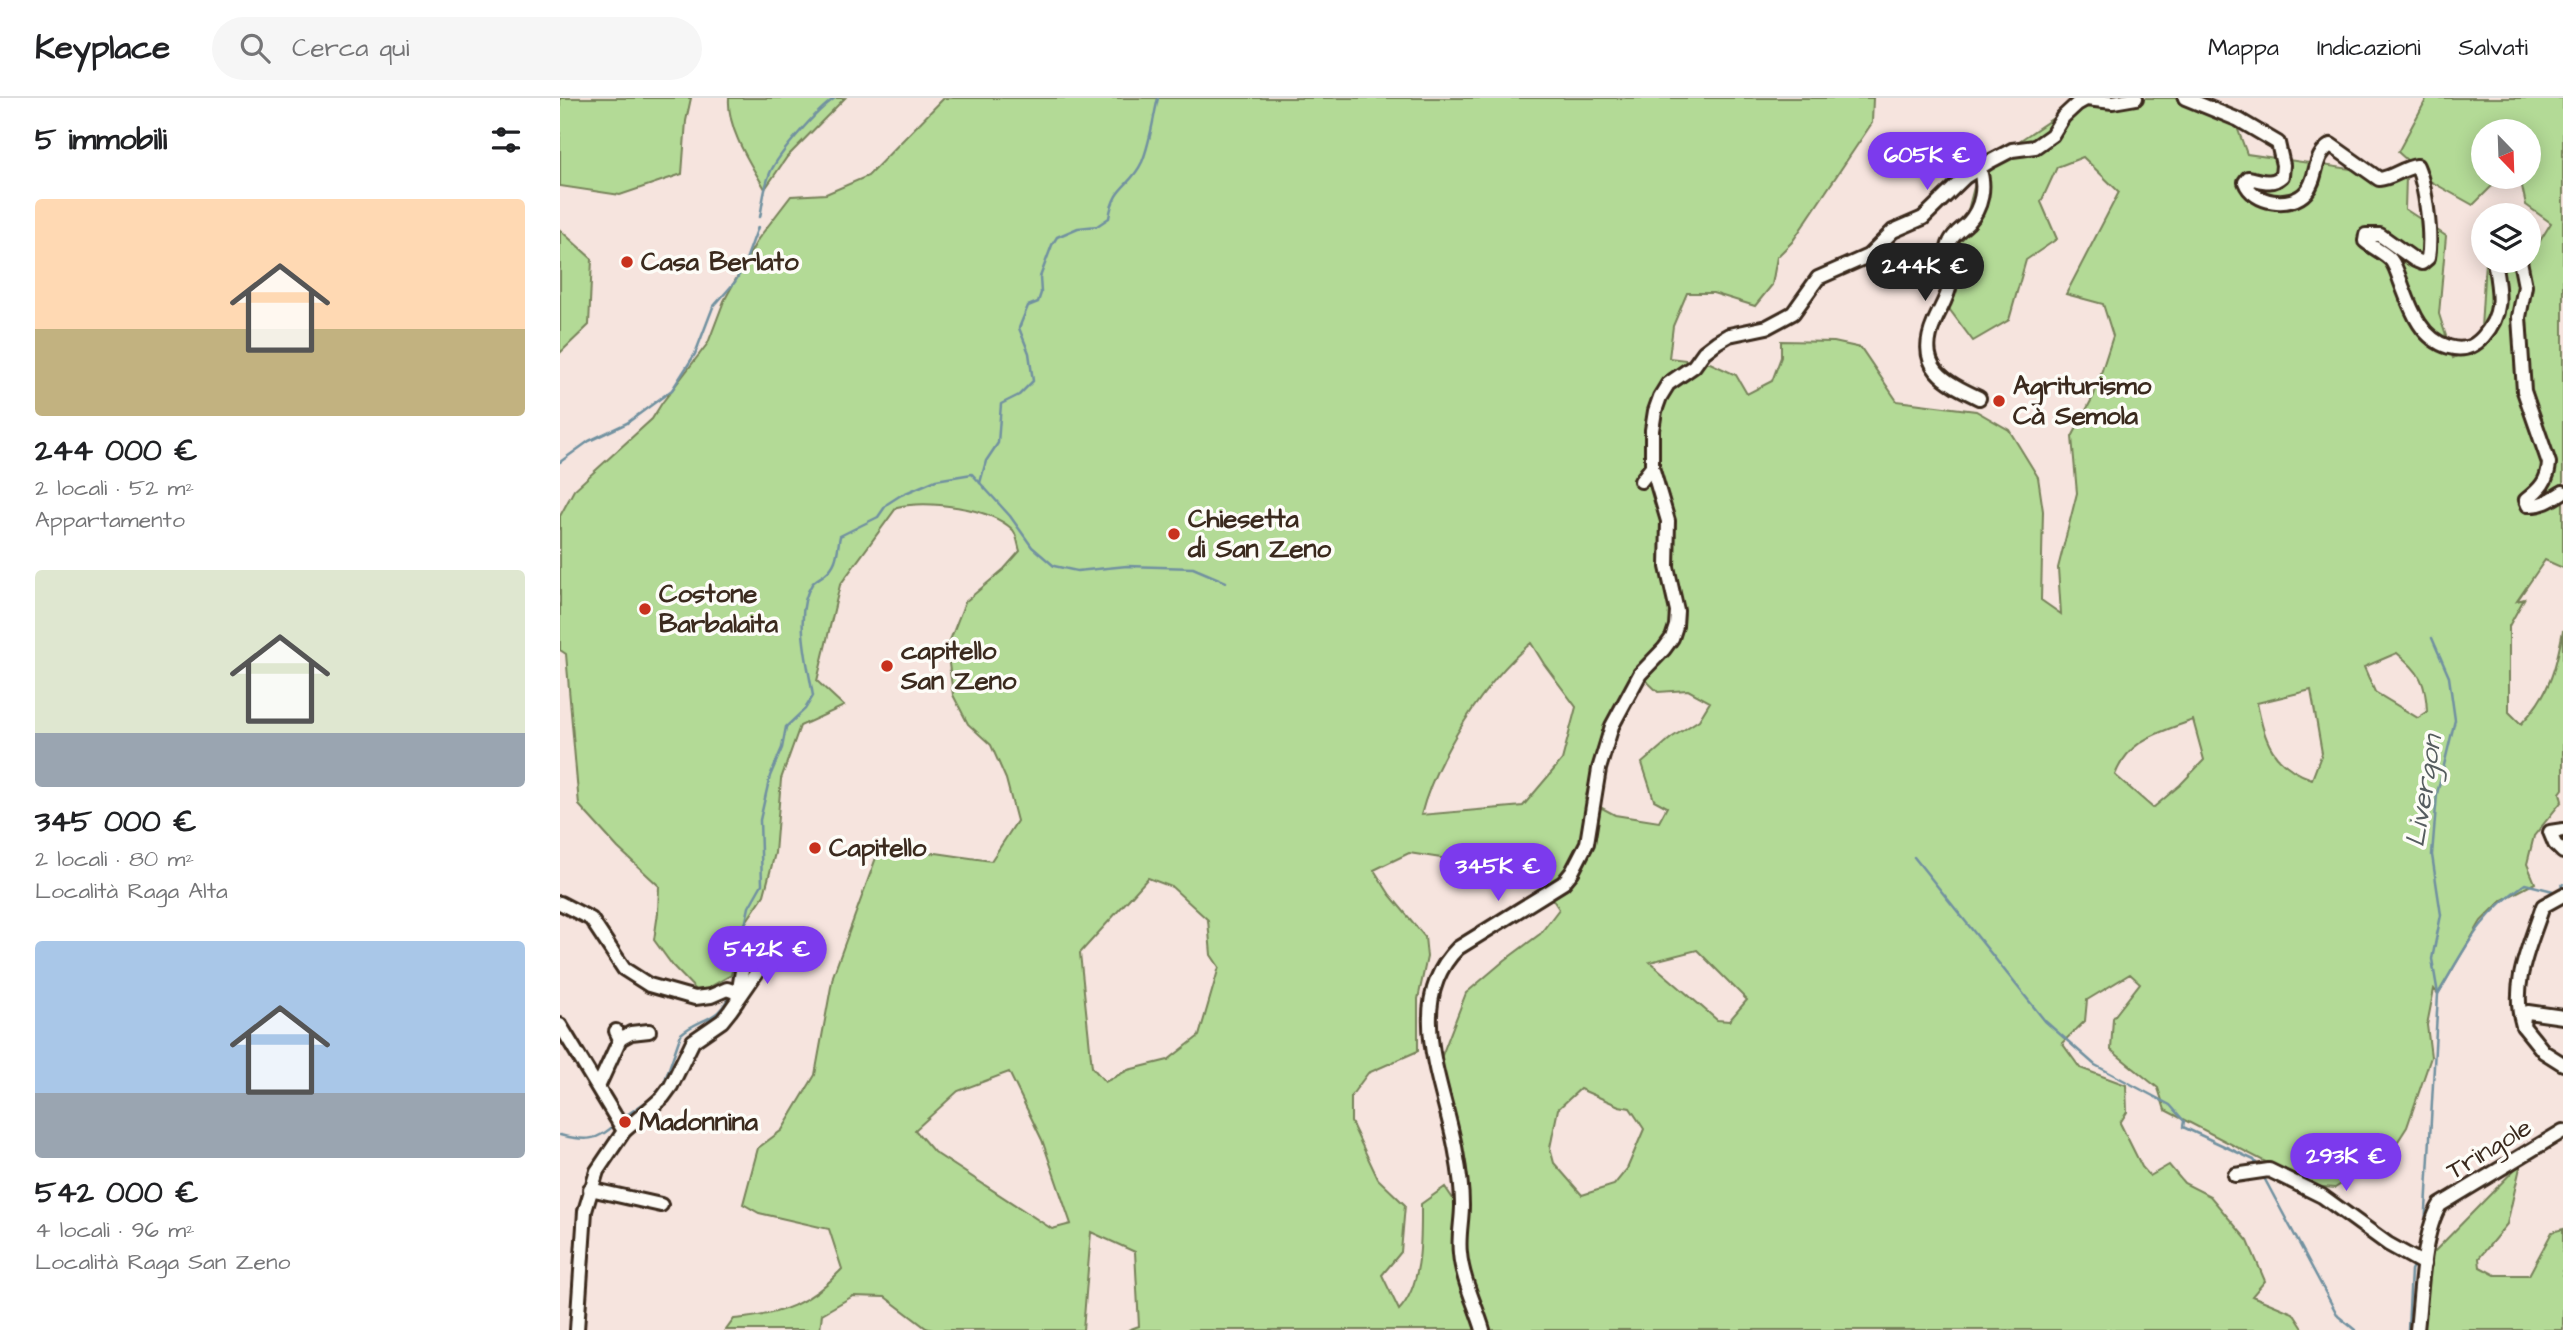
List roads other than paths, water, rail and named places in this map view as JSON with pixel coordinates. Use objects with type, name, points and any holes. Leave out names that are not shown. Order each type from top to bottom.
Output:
[{"type":"street","points":[[1483,1330],[1460,1257],[1462,1204],[1456,1150],[1433,1056],[1432,996],[1436,979],[1446,960],[1458,948],[1563,883],[1587,843],[1599,769],[1612,726],[1640,674],[1672,638],[1676,626],[1676,611],[1667,567],[1668,521],[1652,467],[1652,429],[1660,397],[1668,384],[1695,366],[1704,352],[1717,342],[1729,335],[1767,327],[1793,313],[1818,278],[1868,256],[1893,232],[1923,218],[1965,177],[2003,153],[2035,147],[2052,135],[2063,117],[2086,99],[2113,102],[2136,98]]},
{"type":"street","points":[[2185,98],[2239,120],[2278,143],[2283,165],[2282,176],[2277,181],[2266,183],[2248,178],[2245,181],[2254,194],[2269,201],[2296,200],[2307,191],[2318,158],[2323,149],[2331,145],[2379,179],[2390,178],[2408,167],[2417,166],[2421,175],[2427,217],[2430,247],[2428,258],[2422,262],[2415,260],[2379,235],[2366,235],[2365,241],[2391,260],[2413,315],[2423,330],[2444,345],[2458,349],[2469,348],[2479,342],[2490,329],[2500,303],[2496,273]]},
{"type":"street","points":[[1979,168],[1983,179],[1977,211],[1948,244],[1950,286],[1929,337],[1928,355],[1935,373],[1979,398]]},
{"type":"street","points":[[2522,273],[2525,286],[2519,317],[2524,391],[2549,463],[2548,474],[2542,487],[2526,500],[2528,505],[2536,505],[2550,501],[2563,492]]},
{"type":"street","points":[[1641,481],[1652,467]]},
{"type":"street","points":[[2563,830],[2550,832],[2555,844],[2563,852]]},
{"type":"street","points":[[2563,895],[2543,906],[2522,962],[2517,998],[2523,1026],[2543,1052],[2563,1064]]},
{"type":"street","points":[[560,903],[591,919],[624,969],[649,985],[695,998],[734,994],[768,956],[779,948]]},
{"type":"street","points":[[577,1330],[585,1211],[597,1171],[621,1124],[663,1097],[694,1041],[722,1021],[734,994],[745,953]]},
{"type":"street","points":[[2523,1026],[2524,1016],[2528,1012],[2563,1017]]},
{"type":"street","points":[[560,1025],[621,1124]]},
{"type":"street","points":[[598,1087],[618,1035],[649,1031]]},
{"type":"street","name":"Tringole","points":[[2417,1330],[2419,1261],[2438,1209],[2563,1130]]},
{"type":"street","points":[[2235,1175],[2260,1171],[2322,1196],[2388,1244],[2419,1261]]},
{"type":"street","points":[[590,1189],[661,1205]]},
{"type":"waterway","points":[[760,217],[766,184],[781,155],[799,132],[835,98]]},
{"type":"waterway","points":[[980,483],[986,461],[998,443],[1001,404],[1019,395],[1033,381],[1029,353],[1019,328],[1028,306],[1038,302],[1041,293],[1040,277],[1052,245],[1057,237],[1078,228],[1097,226],[1109,218],[1118,192],[1142,162],[1158,98]]},
{"type":"waterway","points":[[560,462],[589,441],[627,423],[672,390],[695,354],[713,307],[735,282],[743,268],[758,227]]},
{"type":"waterway","name":"Livergon","points":[[732,987],[749,907],[762,884],[760,820],[770,776],[782,748],[786,727],[805,709],[813,696],[805,654],[803,609],[806,596],[813,583],[832,566],[840,536],[878,517],[887,504],[901,495],[936,480],[972,474],[1010,516],[1032,547],[1054,566],[1077,571],[1127,566],[1193,568],[1226,582]]},
{"type":"waterway","name":"Livergon","points":[[2425,1228],[2438,994],[2432,959],[2441,915],[2432,855],[2437,794],[2455,720],[2449,677],[2432,638]]},
{"type":"waterway","points":[[1914,857],[2045,1021],[2095,1065],[2170,1105],[2184,1121],[2183,1127],[2254,1160],[2259,1168]]},
{"type":"waterway","points":[[2438,994],[2475,933],[2509,896],[2525,884],[2557,892],[2563,884]]},
{"type":"waterway","name":"Livergon","points":[[621,1119],[650,1099],[663,1086],[681,1034],[721,1009],[730,993]]},
{"type":"waterway","name":"Livergon","points":[[560,1135],[576,1138],[597,1137],[616,1123]]},
{"type":"waterway","points":[[2262,1174],[2338,1316],[2355,1330]]},
{"type":"waterway","points":[[2408,1330],[2411,1270],[2414,1264]]},
{"type":"place","name":"Casa Berlato","points":[[627,262]]},
{"type":"place","name":"Agriturismo Cà Semola","points":[[1999,401]]},
{"type":"place","name":"Chiesetta di San Zeno","points":[[1174,534]]},
{"type":"place","name":"Costone Barbalaita","points":[[645,609]]},
{"type":"place","name":"capitello San Zeno","points":[[887,666]]},
{"type":"place","name":"Capitello","points":[[815,848]]},
{"type":"place","name":"Madonnina","points":[[625,1122]]}]
